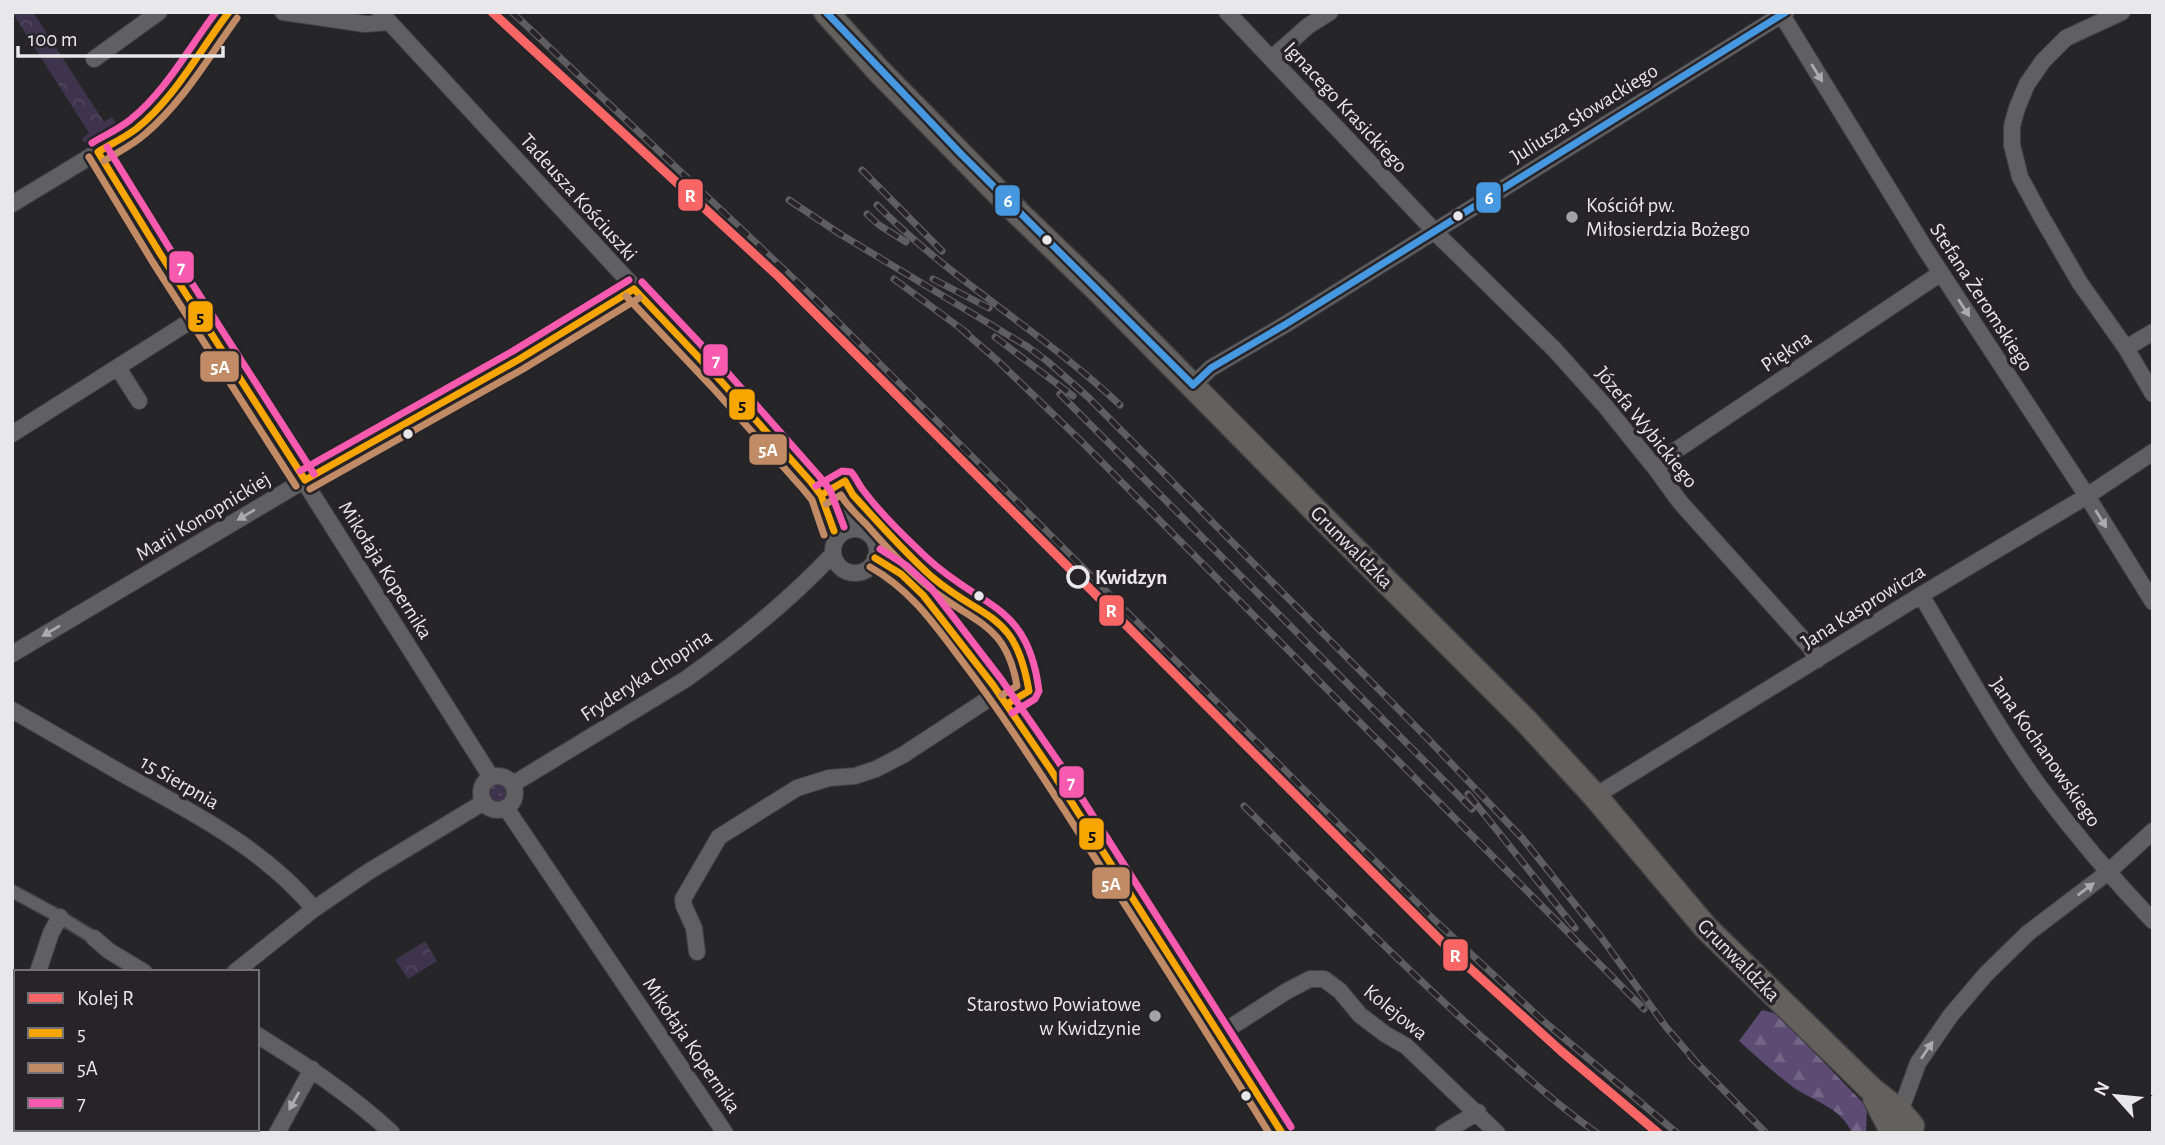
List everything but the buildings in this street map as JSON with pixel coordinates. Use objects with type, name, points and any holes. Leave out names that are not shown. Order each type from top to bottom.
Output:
[{"type":"main road","name":"Grunwaldzka","points":[[826,12],[938,132],[1526,721],[1595,796],[1706,928],[1907,1127]]},
{"type":"street","points":[[94,59],[159,12]]},
{"type":"street","name":"Tadeusza Kościuszki","points":[[283,12],[365,24],[384,17],[728,389],[852,529]]},
{"type":"street","name":"Ignacego Krasickiego","points":[[1227,12],[1434,231]]},
{"type":"street","points":[[1272,58],[1308,26],[1330,12]]},
{"type":"street","points":[[2122,12],[2066,38],[2043,61],[2027,84],[2017,108],[2012,127],[2012,145],[2020,177],[2041,216],[2080,283],[2126,348],[2153,394]]},
{"type":"street","points":[[12,204],[139,127],[192,65],[228,13]]},
{"type":"street","name":"Juliusza Słowackiego","points":[[1193,385],[1211,368],[1286,324],[1782,13]]},
{"type":"street","name":"Stefana Żeromskiego","points":[[1782,13],[1941,273],[2153,602]]},
{"type":"street","name":"Mikołaja Kopernika","points":[[98,152],[491,777]]},
{"type":"street","name":"Józefa Wybickiego","points":[[1434,231],[1554,349],[1606,407],[1680,502],[1810,647],[1817,660]]},
{"type":"street","name":"Piękna","points":[[1656,469],[1675,451],[1941,273]]},
{"type":"street","name":"Marii Konopnickiej","points":[[13,651],[518,360],[634,289]]},
{"type":"street","points":[[12,434],[200,315]]},
{"type":"street","points":[[2126,348],[2153,332]]},
{"type":"street","points":[[118,368],[139,401]]},
{"type":"street","name":"Jana Kasprowicza","points":[[1595,796],[2087,496],[2153,452]]},
{"type":"street","name":"Tadeusza Kościuszki","points":[[821,495],[837,538]]},
{"type":"street","points":[[852,529],[869,534],[877,550],[870,566],[852,573],[836,563],[833,554],[837,538],[852,529]]},
{"type":"street","name":"Fryderyka Chopina","points":[[513,784],[686,679],[796,592],[833,554]]},
{"type":"street","points":[[875,558],[896,569],[910,581],[999,692],[1148,920],[1282,1133]]},
{"type":"street","name":"Fryderyka Chopina","points":[[796,592],[843,569]]},
{"type":"street","name":"Jana Kochanowskiego","points":[[1921,595],[1981,696],[2038,784],[2107,873],[2153,921]]},
{"type":"street","points":[[697,953],[694,928],[683,899],[719,837],[797,788],[829,778],[855,776],[885,765],[928,740],[999,692]]},
{"type":"street","name":"15 Sierpnia","points":[[12,710],[211,823],[275,871],[302,894],[314,909]]},
{"type":"street","points":[[503,776],[513,784],[514,797],[506,808],[494,809],[484,802],[482,788],[491,777],[503,776]]},
{"type":"street","points":[[238,970],[314,909],[368,872],[484,802]]},
{"type":"street","name":"Mikołaja Kopernika","points":[[506,808],[725,1133]]},
{"type":"street","points":[[1907,1127],[1918,1063],[1951,1015],[1986,974],[2028,933],[2107,873],[2153,831]]},
{"type":"street","points":[[12,891],[60,916],[109,951],[142,970]]},
{"type":"street","points":[[39,970],[51,933],[60,916]]},
{"type":"street","name":"Kolejowa","points":[[1220,1034],[1287,991],[1310,979],[1324,979],[1340,991],[1360,1015],[1406,1046],[1497,1133]]},
{"type":"street","points":[[259,1036],[312,1069],[363,1106],[392,1133]]},
{"type":"street","points":[[277,1133],[312,1069]]},
{"type":"street","points":[[1443,1133],[1478,1112]]},
{"type":"green space","points":[[12,12],[33,12],[104,122],[112,117],[117,125],[85,143],[82,139],[89,133]]},
{"type":"green space","points":[[498,781],[506,784],[509,792],[506,800],[498,803],[490,800],[487,792],[490,784]]},
{"type":"green space","points":[[425,941],[437,961],[408,979],[395,960]]},
{"type":"green space","points":[[1762,1010],[1777,1014],[1867,1107],[1866,1133],[1852,1133],[1834,1111],[1793,1087],[1739,1041]]},
{"type":"railway","points":[[512,12],[815,299],[1428,914],[1540,1018],[1677,1133]]},
{"type":"railway","points":[[862,170],[942,251]]},
{"type":"railway","points":[[789,200],[840,234],[1028,347],[1088,397],[1431,742],[1523,839],[1601,937],[1666,1027],[1697,1063]]},
{"type":"railway","points":[[877,205],[936,258],[1060,354],[1120,405]]},
{"type":"railway","points":[[867,214],[906,242]]},
{"type":"railway","points":[[894,279],[967,333]]},
{"type":"railway","points":[[933,279],[989,308]]},
{"type":"railway","points":[[960,328],[1080,440],[1644,1009]]},
{"type":"railway","points":[[995,337],[1073,396]]},
{"type":"railway","points":[[1060,394],[1472,809]]},
{"type":"railway","points":[[1468,794],[1575,928]]},
{"type":"railway","points":[[1244,806],[1451,1009],[1538,1086],[1597,1133]]},
{"type":"railway","points":[[1691,1057],[1766,1133]]},
{"type":"rail line","name":"R","points":[[492,12],[779,277],[1453,953],[1561,1051],[1658,1133]]},
{"type":"transit line","name":"7","points":[[92,143],[126,123],[143,109],[176,69],[216,12]]},
{"type":"transit line","name":"5","points":[[98,152],[136,129],[150,117],[186,74],[229,12]]},
{"type":"transit line","name":"6","points":[[826,12],[961,154],[1193,385]]},
{"type":"transit line","name":"6","points":[[1193,385],[1211,368],[1786,12]]},
{"type":"transit line","name":"5A","points":[[104,161],[140,138],[159,121],[194,79],[237,18]]},
{"type":"transit line","name":"7","points":[[107,147],[314,474]]},
{"type":"transit line","name":"5","points":[[98,152],[305,480]]},
{"type":"transit line","name":"5A","points":[[89,157],[296,486]]},
{"type":"transit line","name":"7","points":[[300,471],[513,351],[629,280]]},
{"type":"transit line","name":"7","points":[[642,282],[728,373],[819,476],[830,490],[844,527]]},
{"type":"transit line","name":"5","points":[[634,289],[811,482],[821,495],[834,531]]},
{"type":"transit line","name":"5","points":[[305,480],[518,360],[634,289]]},
{"type":"transit line","name":"5A","points":[[626,296],[803,489],[812,500],[824,535]]},
{"type":"transit line","name":"5A","points":[[310,489],[523,369],[639,298]]},
{"type":"transit line","name":"7","points":[[816,486],[842,471],[851,472],[877,508],[926,557],[1013,623],[1033,662],[1039,691],[1035,699],[1012,713]]},
{"type":"transit line","name":"5","points":[[821,495],[845,481],[853,495],[932,577],[995,620],[1006,631],[1023,665],[1029,691],[1007,704]]},
{"type":"transit line","name":"5A","points":[[826,504],[841,495],[852,510],[914,574],[997,637],[1012,665],[1017,686],[1002,695]]},
{"type":"transit line","name":"7","points":[[880,549],[907,566],[931,588],[1001,679],[1060,764],[1291,1127]]},
{"type":"transit line","name":"5","points":[[875,558],[901,574],[923,595],[993,685],[1051,770],[1282,1133]]},
{"type":"transit line","name":"5A","points":[[870,567],[897,586],[921,609],[990,700],[1095,858],[1269,1133]]},
{"type":"place","name":"Kościół pw. Miłosierdzia Bożego","points":[[1572,217]]},
{"type":"place","name":"Kwidzyn","points":[[1078,577]]},
{"type":"place","name":"Starostwo Powiatowe w Kwidzynie","points":[[1155,1016]]}]
